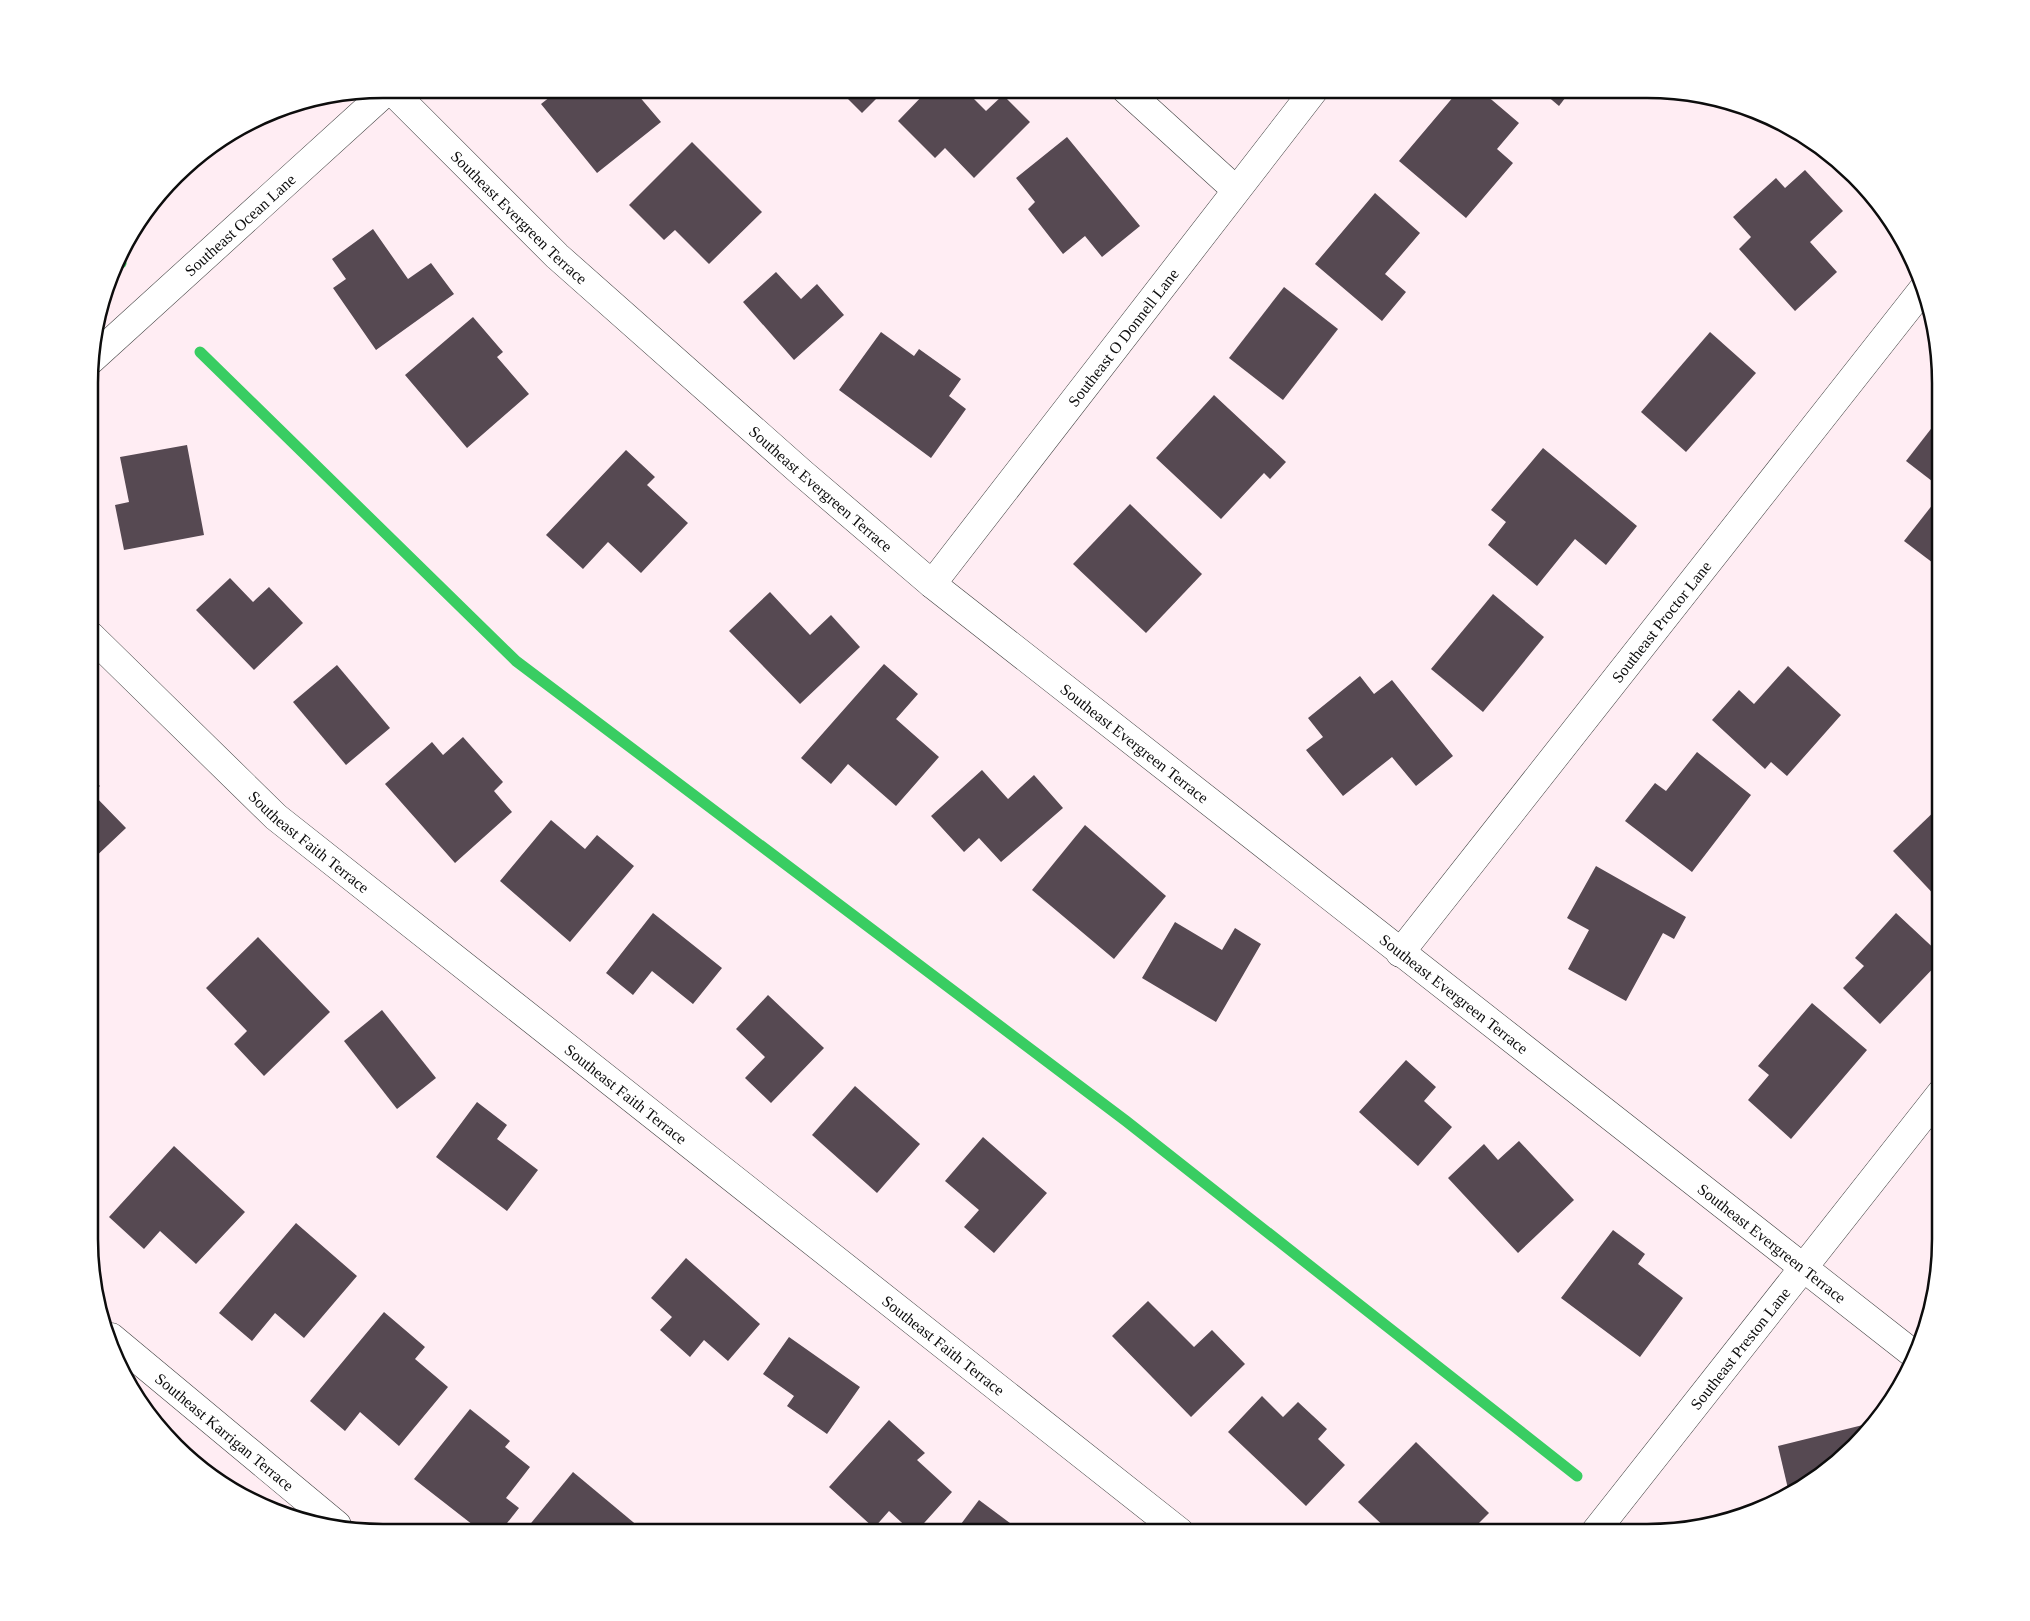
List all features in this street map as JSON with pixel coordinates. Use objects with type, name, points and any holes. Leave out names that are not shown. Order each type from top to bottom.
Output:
[{"type":"street","name":"Southeast Ocean Lane","points":[[99,353],[380,97]]},
{"type":"street","name":"Southeast Evergreen Terrace","points":[[397,97],[557,256],[802,473],[932,584],[1909,1351]]},
{"type":"street","points":[[1134,97],[1236,190]]},
{"type":"street","name":"Southeast O Donnell Lane","points":[[932,584],[1309,97]]},
{"type":"street","name":"Southeast Proctor Lane","points":[[1400,953],[1918,295]]},
{"type":"street","name":"Southeast Faith Terrace","points":[[97,642],[276,817],[1170,1524]]},
{"type":"street","name":"Southeast Preston Lane","points":[[1602,1524],[1932,1104]]},
{"type":"street","name":"Southeast Karrigan Terrace","points":[[117,1342],[328,1518]]},
{"type":"building","points":[[550,97],[640,97],[661,122],[597,173],[541,104]]},
{"type":"building","points":[[846,97],[878,97],[862,113]]},
{"type":"building","points":[[921,97],[972,97],[986,111],[1001,97],[1005,97],[1030,122],[974,178],[945,148],[935,158],[898,121]]},
{"type":"building","points":[[1453,97],[1488,97],[1519,123],[1497,149],[1513,163],[1466,218],[1399,161]]},
{"type":"building","points":[[1548,97],[1566,97],[1559,106]]},
{"type":"building","points":[[1067,137],[1140,226],[1102,257],[1085,236],[1063,254],[1028,209],[1035,202],[1016,178]]},
{"type":"building","points":[[692,142],[762,212],[709,264],[675,230],[664,240],[629,205]]},
{"type":"building","points":[[1805,170],[1843,211],[1810,242],[1837,272],[1795,311],[1739,249],[1751,237],[1733,217],[1776,178],[1785,188]]},
{"type":"building","points":[[1375,193],[1420,233],[1385,274],[1406,292],[1382,321],[1315,264]]},
{"type":"building","points":[[373,229],[408,279],[431,263],[454,294],[376,350],[333,288],[346,279],[332,259]]},
{"type":"building","points":[[776,272],[801,299],[817,284],[844,315],[794,360],[743,302]]},
{"type":"building","points":[[1284,287],[1338,329],[1283,400],[1229,358]]},
{"type":"building","points":[[473,317],[503,352],[497,357],[529,394],[467,448],[405,375]]},
{"type":"building","points":[[881,332],[914,356],[919,349],[961,379],[949,396],[966,409],[931,458],[839,390]]},
{"type":"building","points":[[1710,332],[1756,373],[1686,452],[1641,412]]},
{"type":"building","points":[[1214,395],[1286,462],[1270,479],[1264,473],[1221,519],[1156,458]]},
{"type":"building","points":[[1932,428],[1932,481],[1906,461]]},
{"type":"building","points":[[187,445],[204,535],[124,550],[115,505],[129,502],[120,457]]},
{"type":"building","points":[[1543,448],[1637,526],[1606,565],[1575,539],[1537,586],[1488,545],[1506,522],[1491,510]]},
{"type":"building","points":[[626,450],[655,477],[647,485],[688,523],[641,573],[608,542],[583,569],[546,535]]},
{"type":"building","points":[[1130,504],[1202,574],[1146,633],[1073,564]]},
{"type":"building","points":[[1932,505],[1932,562],[1904,541]]},
{"type":"building","points":[[230,578],[253,602],[269,587],[303,623],[254,670],[196,610]]},
{"type":"building","points":[[770,592],[810,635],[831,615],[860,647],[800,704],[729,631]]},
{"type":"building","points":[[1493,594],[1544,637],[1483,712],[1431,669]]},
{"type":"building","points":[[884,664],[918,694],[896,719],[939,757],[896,806],[848,764],[831,784],[801,758]]},
{"type":"building","points":[[337,665],[390,728],[346,765],[293,702]]},
{"type":"building","points":[[1788,666],[1841,715],[1787,776],[1771,762],[1765,769],[1712,720],[1739,690],[1754,704]]},
{"type":"building","points":[[1360,676],[1374,694],[1392,680],[1453,756],[1416,786],[1392,757],[1343,796],[1306,750],[1323,737],[1308,718]]},
{"type":"building","points":[[463,737],[503,782],[494,791],[512,812],[455,863],[385,784],[432,742],[443,755]]},
{"type":"building","points":[[1697,752],[1751,795],[1692,872],[1625,821],[1655,783],[1666,791]]},
{"type":"building","points":[[982,770],[1008,799],[1034,775],[1063,808],[1001,862],[979,838],[964,852],[931,816]]},
{"type":"building","points":[[97,798],[126,828],[97,855]]},
{"type":"building","points":[[1932,814],[1932,892],[1893,851]]},
{"type":"building","points":[[551,820],[585,849],[597,835],[634,866],[570,942],[500,881]]},
{"type":"building","points":[[1085,825],[1166,896],[1114,959],[1032,890]]},
{"type":"building","points":[[1596,866],[1686,917],[1674,939],[1663,933],[1626,1001],[1568,969],[1589,930],[1567,918]]},
{"type":"building","points":[[653,913],[722,968],[693,1004],[652,971],[633,995],[606,973]]},
{"type":"building","points":[[1896,913],[1932,947],[1932,969],[1880,1024],[1843,988],[1864,966],[1855,958]]},
{"type":"building","points":[[1175,922],[1222,950],[1235,928],[1261,944],[1216,1022],[1142,978]]},
{"type":"building","points":[[258,937],[330,1012],[264,1076],[234,1044],[247,1031],[206,988]]},
{"type":"building","points":[[768,995],[824,1048],[771,1103],[745,1078],[765,1057],[736,1029]]},
{"type":"building","points":[[1812,1003],[1867,1050],[1791,1139],[1748,1100],[1769,1075],[1758,1066]]},
{"type":"building","points":[[382,1010],[436,1078],[397,1109],[344,1041]]},
{"type":"building","points":[[1406,1060],[1436,1087],[1424,1101],[1452,1127],[1418,1166],[1359,1112]]},
{"type":"building","points":[[855,1086],[920,1144],[877,1193],[812,1135]]},
{"type":"building","points":[[477,1102],[507,1125],[497,1139],[538,1170],[507,1211],[436,1157]]},
{"type":"building","points":[[983,1137],[1047,1193],[994,1253],[964,1227],[979,1210],[945,1181]]},
{"type":"building","points":[[1519,1141],[1574,1200],[1518,1253],[1448,1178],[1484,1144],[1498,1160]]},
{"type":"building","points":[[174,1146],[245,1212],[196,1264],[160,1231],[144,1249],[109,1217]]},
{"type":"building","points":[[296,1223],[357,1276],[304,1338],[275,1313],[252,1341],[219,1313]]},
{"type":"building","points":[[1613,1230],[1645,1254],[1638,1264],[1683,1298],[1640,1357],[1561,1298]]},
{"type":"building","points":[[686,1258],[760,1324],[728,1361],[704,1340],[690,1357],[660,1330],[672,1317],[651,1298]]},
{"type":"building","points":[[1148,1301],[1194,1347],[1212,1330],[1245,1364],[1191,1417],[1112,1336]]},
{"type":"building","points":[[384,1312],[425,1347],[415,1359],[448,1387],[399,1446],[360,1412],[345,1431],[310,1401]]},
{"type":"building","points":[[789,1337],[860,1387],[827,1434],[787,1406],[794,1396],[763,1374]]},
{"type":"building","points":[[1262,1396],[1283,1417],[1298,1402],[1327,1429],[1318,1439],[1345,1465],[1306,1506],[1228,1432]]},
{"type":"building","points":[[470,1409],[510,1441],[505,1447],[530,1467],[506,1498],[519,1508],[506,1524],[472,1524],[414,1479]]},
{"type":"building","points":[[889,1420],[925,1453],[917,1460],[952,1492],[923,1524],[903,1524],[889,1511],[878,1524],[870,1524],[829,1487]]},
{"type":"building","points":[[1863,1425],[1821,1465],[1787,1486],[1778,1446]]},
{"type":"building","points":[[1416,1442],[1489,1513],[1478,1524],[1381,1524],[1358,1502]]},
{"type":"building","points":[[573,1472],[635,1524],[530,1524]]},
{"type":"building","points":[[979,1500],[1011,1524],[961,1524]]},
{"type":"waterway","points":[[200,352],[516,661],[1126,1121],[1577,1476]]}]
